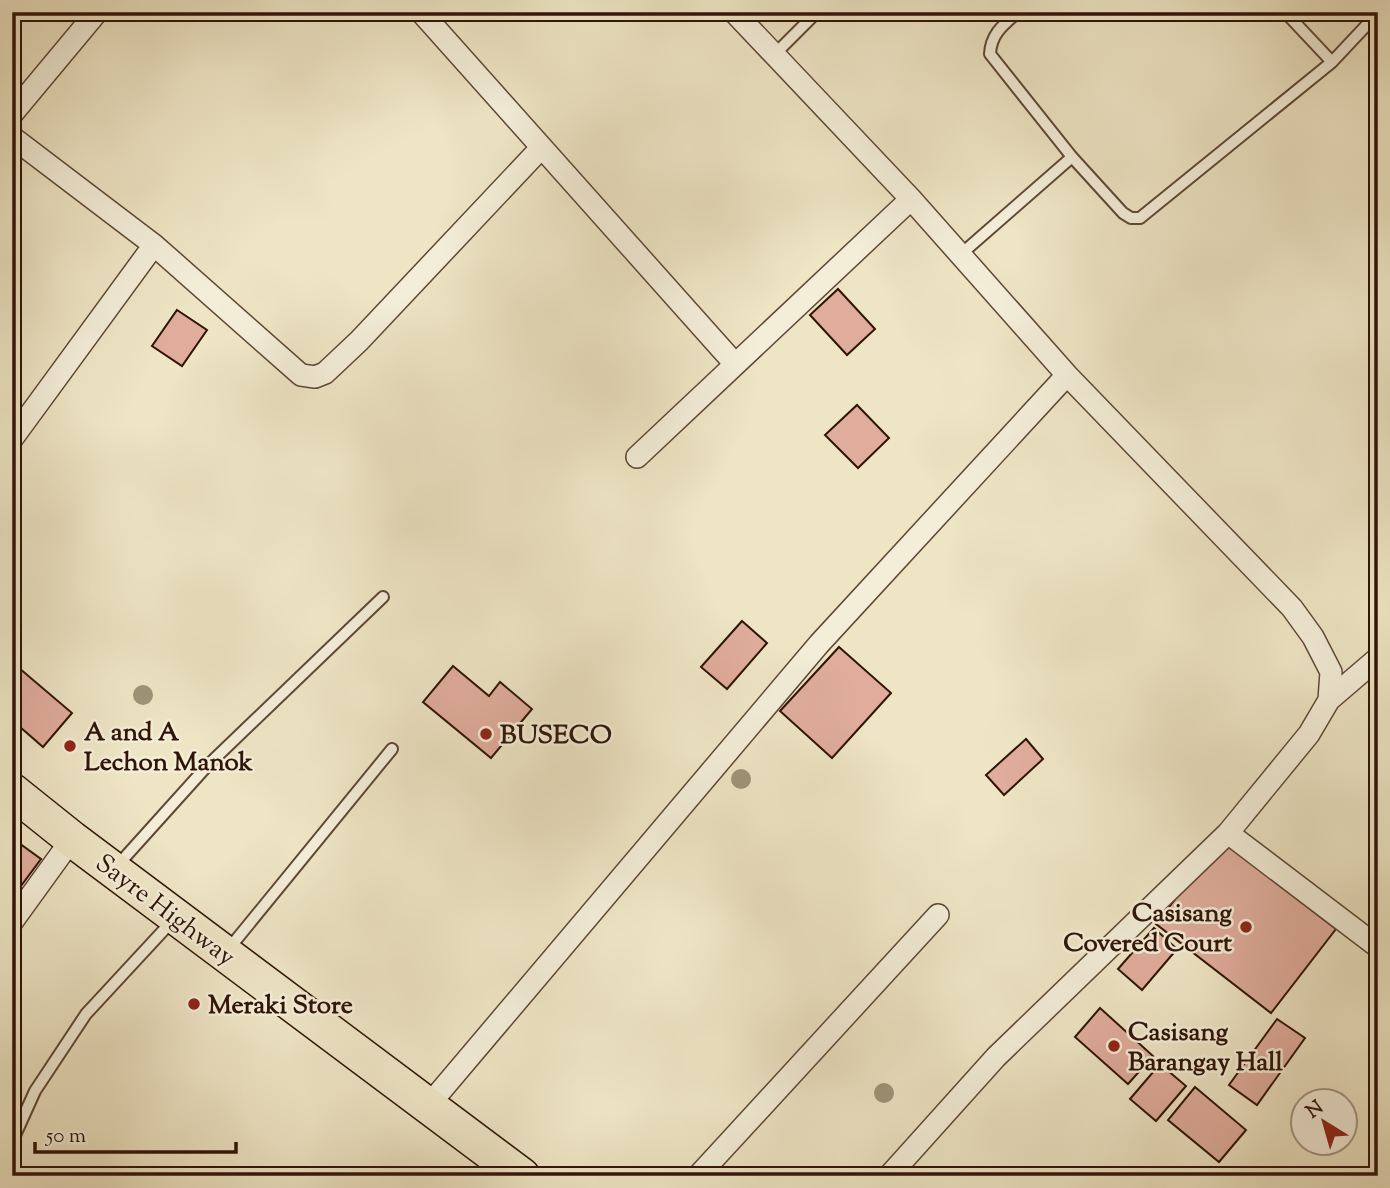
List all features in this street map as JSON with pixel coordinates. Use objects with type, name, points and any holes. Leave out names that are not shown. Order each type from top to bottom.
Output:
[{"type":"highway","name":"Sayre Highway","points":[[12,791],[72,839],[522,1176]]},
{"type":"street","points":[[12,114],[97,12]]},
{"type":"street","points":[[421,12],[735,364]]},
{"type":"street","points":[[734,12],[911,200],[1067,375],[1292,608],[1313,636],[1331,672],[1329,700]]},
{"type":"street","points":[[12,137],[154,245],[301,375],[315,377],[325,373],[359,341],[541,148]]},
{"type":"street","points":[[637,457],[911,200]]},
{"type":"street","points":[[12,439],[154,245]]},
{"type":"street","points":[[429,1106],[819,644],[1067,375]]},
{"type":"street","points":[[889,1176],[996,1057],[1228,833],[1309,734],[1329,700],[1378,658]]},
{"type":"street","points":[[1228,833],[1378,947]]},
{"type":"street","points":[[12,922],[72,839]]},
{"type":"street","points":[[698,1176],[937,915]]},
{"type":"lane","points":[[775,54],[817,12]]},
{"type":"lane","points":[[1018,12],[995,33],[990,54],[1072,157],[1131,218],[1140,218],[1332,62],[1378,13]]},
{"type":"lane","points":[[1285,12],[1332,62]]},
{"type":"lane","points":[[960,255],[1072,157]]},
{"type":"lane","points":[[114,870],[208,765],[383,597]]},
{"type":"lane","points":[[225,953],[392,749]]},
{"type":"lane","points":[[12,1142],[35,1091],[86,1014],[176,917]]},
{"type":"building","points":[[838,289],[875,329],[847,355],[810,315]]},
{"type":"building","points":[[177,310],[207,330],[182,366],[152,346]]},
{"type":"building","points":[[857,405],[889,438],[858,468],[825,435]]},
{"type":"building","points":[[742,621],[767,643],[727,689],[701,667]]},
{"type":"building","points":[[839,647],[891,693],[832,758],[780,711]]},
{"type":"building","name":"BUSECO","points":[[453,666],[489,696],[500,682],[532,709],[491,758],[423,702]]},
{"type":"building","points":[[19,668],[72,713],[43,747],[12,720],[12,675]]},
{"type":"building","points":[[1026,739],[1043,759],[1004,795],[986,775]]},
{"type":"building","points":[[12,838],[41,859],[12,898]]},
{"type":"building","name":"Casisang Covered Court","points":[[1221,840],[1336,929],[1271,1013],[1156,924]]},
{"type":"building","points":[[1154,928],[1177,949],[1142,990],[1118,969]]},
{"type":"building","name":"Casisang Barangay Hall","points":[[1100,1008],[1153,1056],[1128,1084],[1075,1037]]},
{"type":"building","points":[[1277,1019],[1305,1038],[1257,1105],[1229,1085]]},
{"type":"building","points":[[1160,1064],[1186,1086],[1156,1121],[1130,1099]]},
{"type":"building","points":[[1195,1087],[1246,1130],[1219,1162],[1168,1120]]},
{"type":"place","name":"BUSECO","points":[[486,734]]},
{"type":"place","name":"A and A Lechon Manok","points":[[70,746]]},
{"type":"place","name":"Casisang Covered Court","points":[[1246,927]]},
{"type":"place","name":"Meraki Store","points":[[194,1004]]},
{"type":"place","name":"Casisang Barangay Hall","points":[[1114,1046]]}]
